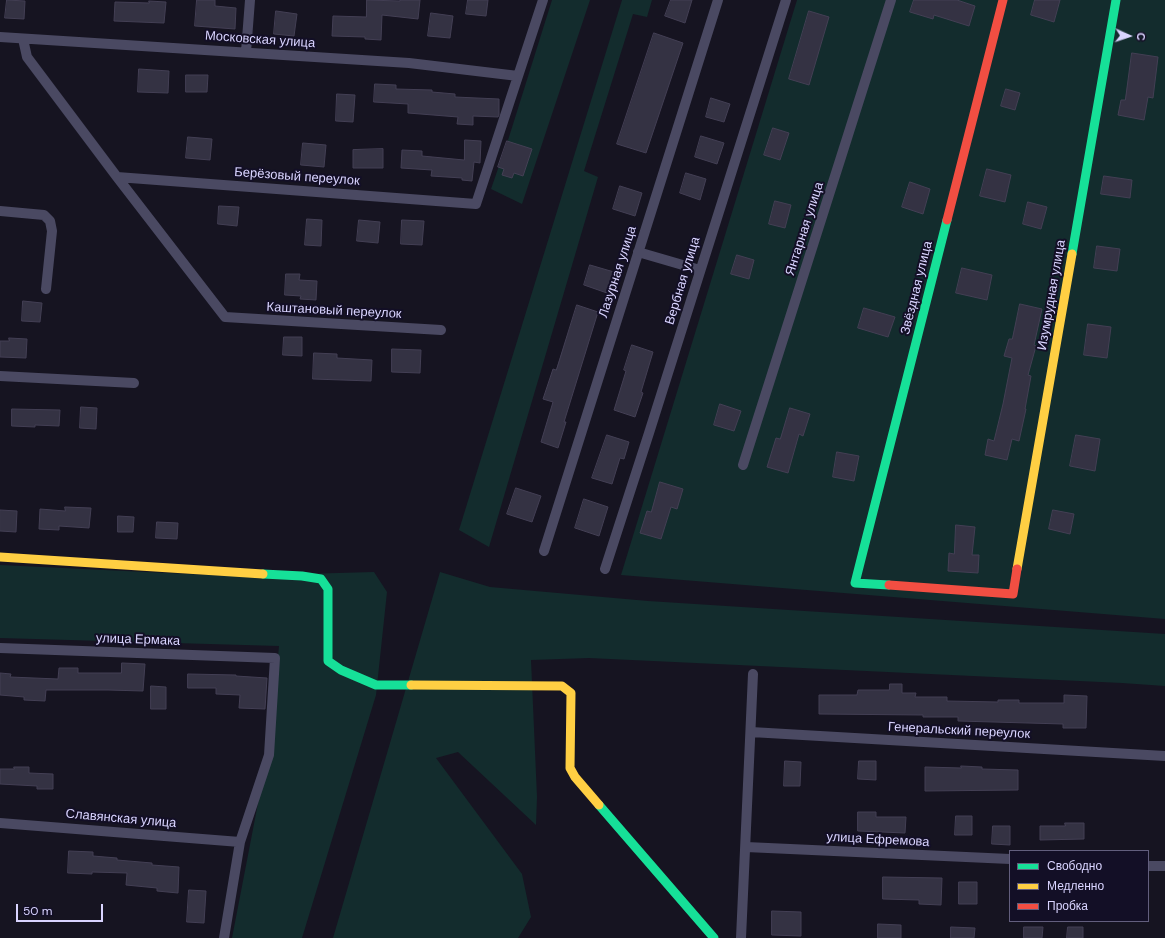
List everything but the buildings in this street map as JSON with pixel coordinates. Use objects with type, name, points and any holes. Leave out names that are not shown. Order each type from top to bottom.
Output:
[{"type":"street","points":[[246,52],[250,0]]},
{"type":"street","points":[[518,76],[543,0]]},
{"type":"street","name":"Лазурная улица","points":[[544,551],[718,0]]},
{"type":"street","name":"Вербная улица","points":[[605,568],[786,0]]},
{"type":"street","name":"Янтарная улица","points":[[743,465],[891,0]]},
{"type":"street","name":"Звёздная улица","points":[[1003,0],[855,583],[1013,594]]},
{"type":"street","name":"Изумрудная улица","points":[[1013,594],[1116,0]]},
{"type":"street","name":"Московская улица","points":[[0,37],[409,63],[518,76]]},
{"type":"street","points":[[23,38],[27,57],[117,177]]},
{"type":"street","name":"Берёзовый переулок","points":[[117,177],[476,204],[518,76]]},
{"type":"street","name":"Каштановый переулок","points":[[117,177],[225,317],[441,330]]},
{"type":"street","points":[[0,211],[44,215],[50,220],[52,232],[46,289]]},
{"type":"street","points":[[638,252],[700,270]]},
{"type":"street","points":[[0,376],[134,383]]},
{"type":"street","points":[[0,557],[302,576],[321,580],[328,589],[328,661],[341,670],[376,685],[562,686],[571,693],[570,768],[575,776],[714,938]]},
{"type":"street","name":"улица Ермака","points":[[0,648],[276,658],[269,755],[240,842]]},
{"type":"street","points":[[741,938],[753,674]]},
{"type":"street","name":"Генеральский переулок","points":[[751,732],[1165,756]]},
{"type":"street","name":"Славянская улица","points":[[0,823],[240,842]]},
{"type":"street","points":[[224,938],[240,842]]},
{"type":"street","name":"улица Ефремова","points":[[746,847],[1009,859]]},
{"type":"street","points":[[1149,866],[1165,866]]},
{"type":"green space","points":[[552,0],[590,0],[522,204],[491,189]]},
{"type":"green space","points":[[622,0],[652,0],[647,17],[633,14],[584,171],[598,177],[489,547],[459,530]]},
{"type":"green space","points":[[797,0],[1165,0],[1165,619],[621,575]]},
{"type":"green space","points":[[0,565],[230,576],[374,572],[387,592],[376,695],[302,938],[232,938],[270,741],[279,646],[0,638]]},
{"type":"green space","points":[[440,572],[490,587],[648,601],[1165,634],[1165,686],[589,658],[531,660],[537,797],[536,825],[458,752],[436,758],[522,874],[531,917],[518,938],[333,938]]},
{"type":"traffic: fast","points":[[1072,254],[1116,0]]},
{"type":"traffic: fast","points":[[889,585],[855,583],[947,220]]},
{"type":"traffic: fast","points":[[263,574],[302,576],[321,579],[328,589],[328,661],[341,670],[376,685],[411,685]]},
{"type":"traffic: fast","points":[[599,805],[714,938]]},
{"type":"traffic: slow","points":[[1017,569],[1072,254]]},
{"type":"traffic: slow","points":[[0,557],[263,574]]},
{"type":"traffic: slow","points":[[411,685],[562,686],[571,693],[570,768],[575,777],[599,805]]},
{"type":"traffic: jam","points":[[947,220],[1003,0]]},
{"type":"traffic: jam","points":[[889,585],[1013,594],[1017,569]]}]
